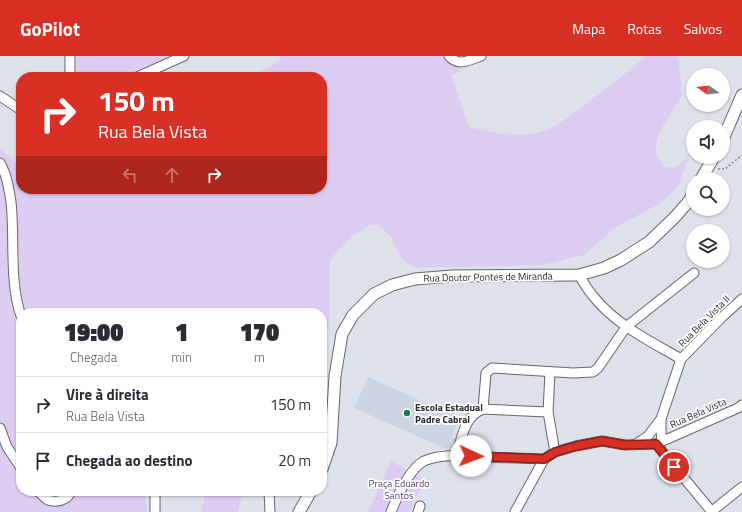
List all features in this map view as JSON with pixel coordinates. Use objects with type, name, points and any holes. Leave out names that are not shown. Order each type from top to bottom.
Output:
[{"type":"street","points":[[70,56],[70,72]]},
{"type":"street","points":[[148,72],[184,56]]},
{"type":"street","points":[[450,56],[457,62],[462,63],[481,56]]},
{"type":"street","points":[[730,123],[742,95]]},
{"type":"street","points":[[0,96],[16,107]]},
{"type":"street","points":[[0,163],[9,186],[13,219],[13,265],[19,308]]},
{"type":"street","name":"Rua Doutor Pontes de Miranda","points":[[327,455],[331,443],[335,376],[342,334],[352,315],[374,294],[392,284],[414,279],[452,276],[579,275],[604,268],[621,260],[649,242],[686,204]]},
{"type":"street","points":[[483,409],[486,373],[492,368],[550,372],[593,372],[598,368],[626,327],[694,274]]},
{"type":"street","points":[[579,275],[593,296],[604,308],[626,327],[681,359]]},
{"type":"street","name":"Rua Bela Vista II","points":[[681,359],[720,318],[742,299]]},
{"type":"street","name":"Rua Bela Vista","points":[[659,443],[661,419],[681,359]]},
{"type":"street","points":[[550,372],[548,412],[555,452]]},
{"type":"street","name":"Rua Bela Vista","points":[[544,459],[555,452],[602,441],[625,445],[659,443],[742,405]]},
{"type":"street","points":[[456,456],[465,426],[475,412],[483,409],[548,412]]},
{"type":"street","name":"Rua Bela Vista","points":[[636,444],[648,436],[661,419]]},
{"type":"street","points":[[0,428],[7,447],[16,460]]},
{"type":"street","points":[[659,443],[711,512],[742,487]]},
{"type":"street","points":[[391,512],[399,493],[414,470],[424,461],[439,457],[456,456],[544,459],[515,512]]},
{"type":"street","points":[[44,496],[47,499],[56,502],[68,496]]},
{"type":"street","points":[[155,496],[156,512]]},
{"type":"street","points":[[269,496],[270,512]]},
{"type":"street","points":[[299,512],[308,496]]},
{"type":"path","points":[[714,172],[725,169],[742,155]]},
{"type":"shaded area","name":"Escola Estadual Padre Cabral","points":[[368,377],[460,418],[446,449],[354,408]]},
{"type":"green space","points":[[77,56],[177,56],[141,72],[76,72]]},
{"type":"green space","points":[[280,56],[445,56],[451,66],[459,68],[461,71],[451,75],[469,127],[495,132],[522,134],[545,131],[560,123],[605,90],[646,56],[676,56],[678,59],[681,78],[681,97],[661,129],[656,144],[656,151],[659,159],[665,167],[674,168],[686,157],[686,164],[680,183],[674,191],[659,204],[616,227],[584,255],[541,265],[416,268],[403,260],[392,239],[386,232],[378,225],[371,225],[352,236],[338,250],[330,261],[330,320],[327,333],[327,308],[16,308],[16,496],[145,496],[147,512],[0,512],[0,149],[16,161],[16,194],[327,194],[327,72],[260,72],[279,61]]},
{"type":"green space","name":"Praça Eduardo Santos","points":[[391,461],[425,480],[409,512],[368,512]]},
{"type":"green space","points":[[205,496],[242,496],[238,512],[201,512]]},
{"type":"place","name":"Escola Estadual Padre Cabral","points":[[407,413]]},
{"type":"route","points":[[471,456],[544,459],[555,452],[602,441],[625,445],[656,444],[674,467]]}]
